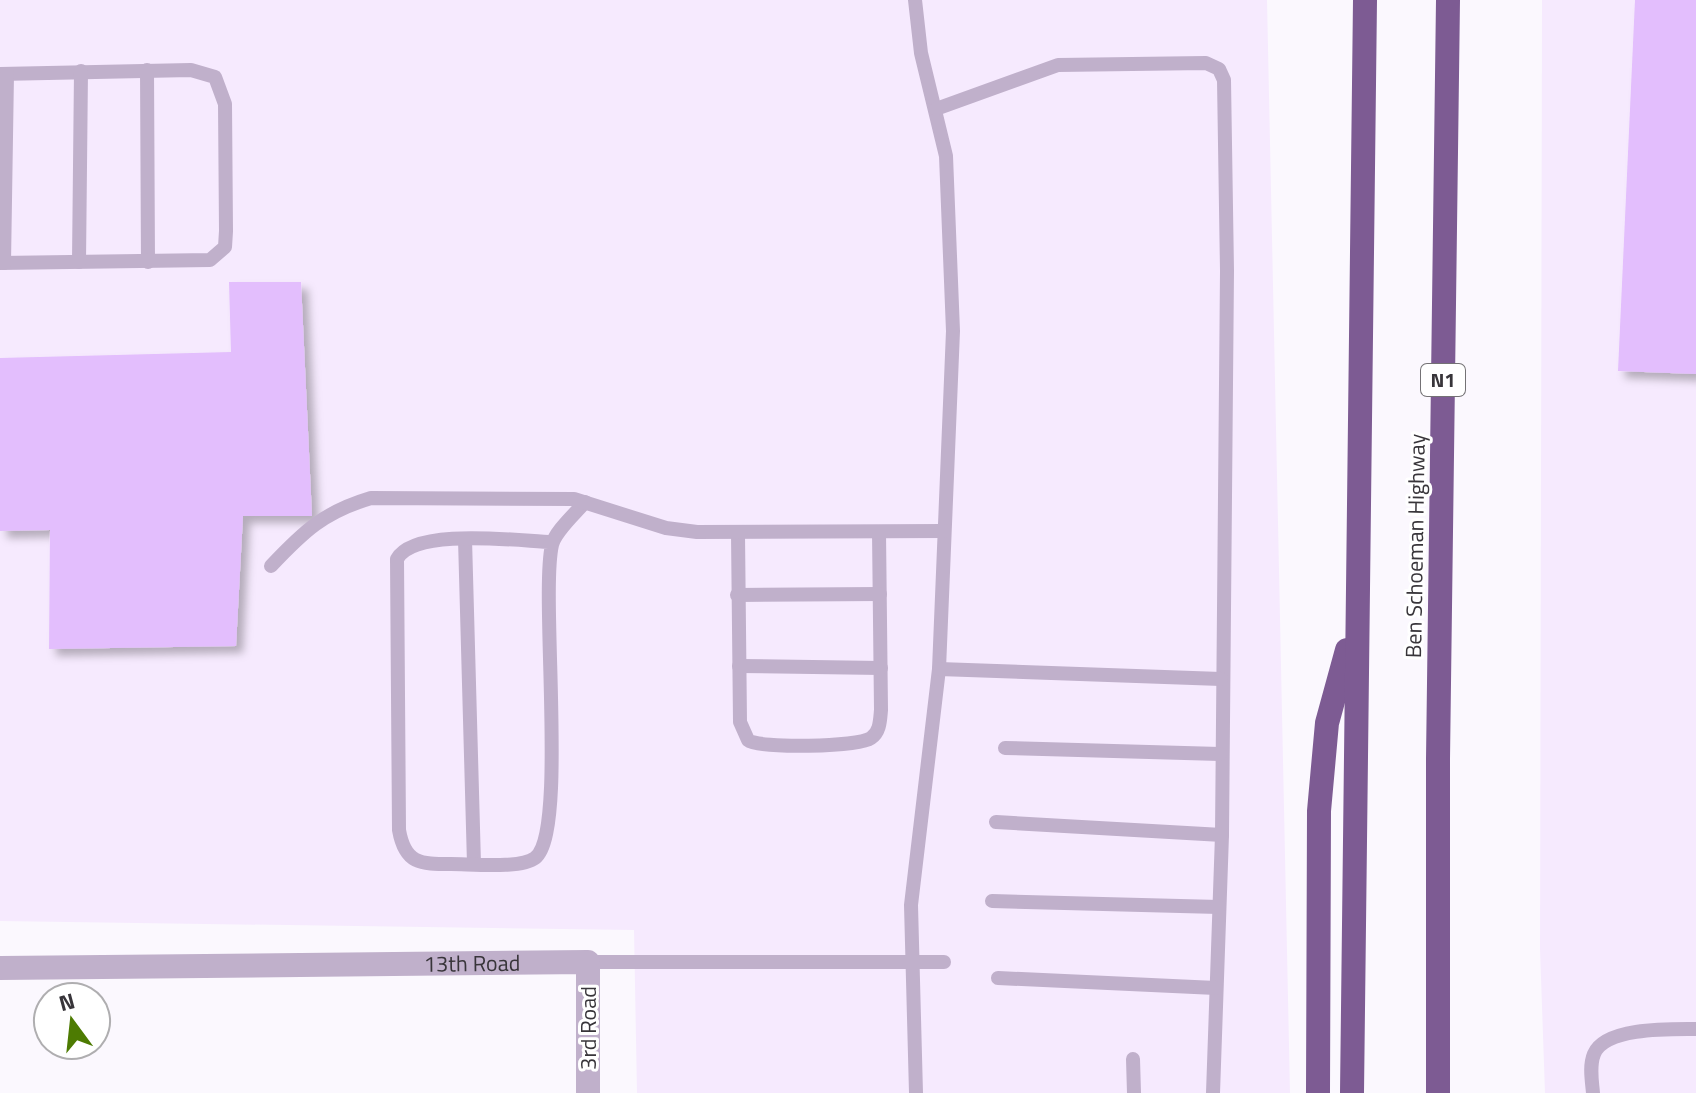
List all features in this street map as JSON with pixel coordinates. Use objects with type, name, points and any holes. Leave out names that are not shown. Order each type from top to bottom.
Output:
[{"type":"highway","points":[[1352,1093],[1355,629],[1365,0]]},
{"type":"highway","name":"Ben Schoeman Highway","points":[[1438,1093],[1438,759],[1448,0]]},
{"type":"highway","points":[[1318,1093],[1319,811],[1323,760],[1337,681],[1355,629]]},
{"type":"highway","points":[[1439,1033],[1450,1093]]},
{"type":"street","name":"13th Road","points":[[0,968],[588,962]]},
{"type":"street","name":"3rd Road","points":[[588,962],[588,1093]]},
{"type":"lane","points":[[915,0],[921,53],[946,156],[953,331],[939,669],[915,860],[912,961],[916,1093]]},
{"type":"lane","points":[[936,109],[1058,65],[1206,63],[1219,69],[1227,92],[1220,754],[1222,835],[1213,1093]]},
{"type":"lane","points":[[147,70],[148,262]]},
{"type":"lane","points":[[147,70],[208,73],[220,86],[225,104],[225,247],[210,260],[2,263],[3,74],[147,70]]},
{"type":"lane","points":[[79,262],[81,71]]},
{"type":"lane","points":[[271,566],[320,518],[341,507],[371,498],[544,496],[585,502],[666,528],[738,534],[944,531]]},
{"type":"lane","points":[[552,542],[465,539],[407,546],[397,559],[399,830],[405,854],[415,861],[474,864],[528,862],[543,849],[548,834],[552,542],[585,502]]},
{"type":"lane","points":[[738,534],[737,595],[743,733],[752,744],[768,746],[853,744],[870,739],[880,725],[879,532]]},
{"type":"lane","points":[[465,539],[474,864]]},
{"type":"lane","points":[[737,595],[880,594]]},
{"type":"lane","points":[[739,666],[881,668]]},
{"type":"lane","points":[[939,669],[1221,679]]},
{"type":"lane","points":[[1005,748],[1220,754]]},
{"type":"lane","points":[[996,822],[1222,835]]},
{"type":"lane","points":[[992,901],[1219,907]]},
{"type":"lane","name":"13th Road","points":[[588,962],[944,962]]},
{"type":"lane","points":[[998,978],[1216,988]]},
{"type":"lane","points":[[1593,1093],[1594,1054],[1603,1043],[1641,1031],[1696,1029]]},
{"type":"lane","points":[[1133,1059],[1134,1093]]},
{"type":"shaded area","points":[[0,0],[1267,0],[1290,1093],[637,1093],[634,930],[0,921]]},
{"type":"shaded area","points":[[1542,0],[1696,0],[1696,1093],[1545,1093],[1540,949]]},
{"type":"building","points":[[1635,0],[1696,0],[1696,374],[1618,371]]},
{"type":"building","points":[[229,282],[301,282],[312,516],[243,516],[236,646],[49,649],[50,530],[0,531],[0,358],[231,352]]}]
